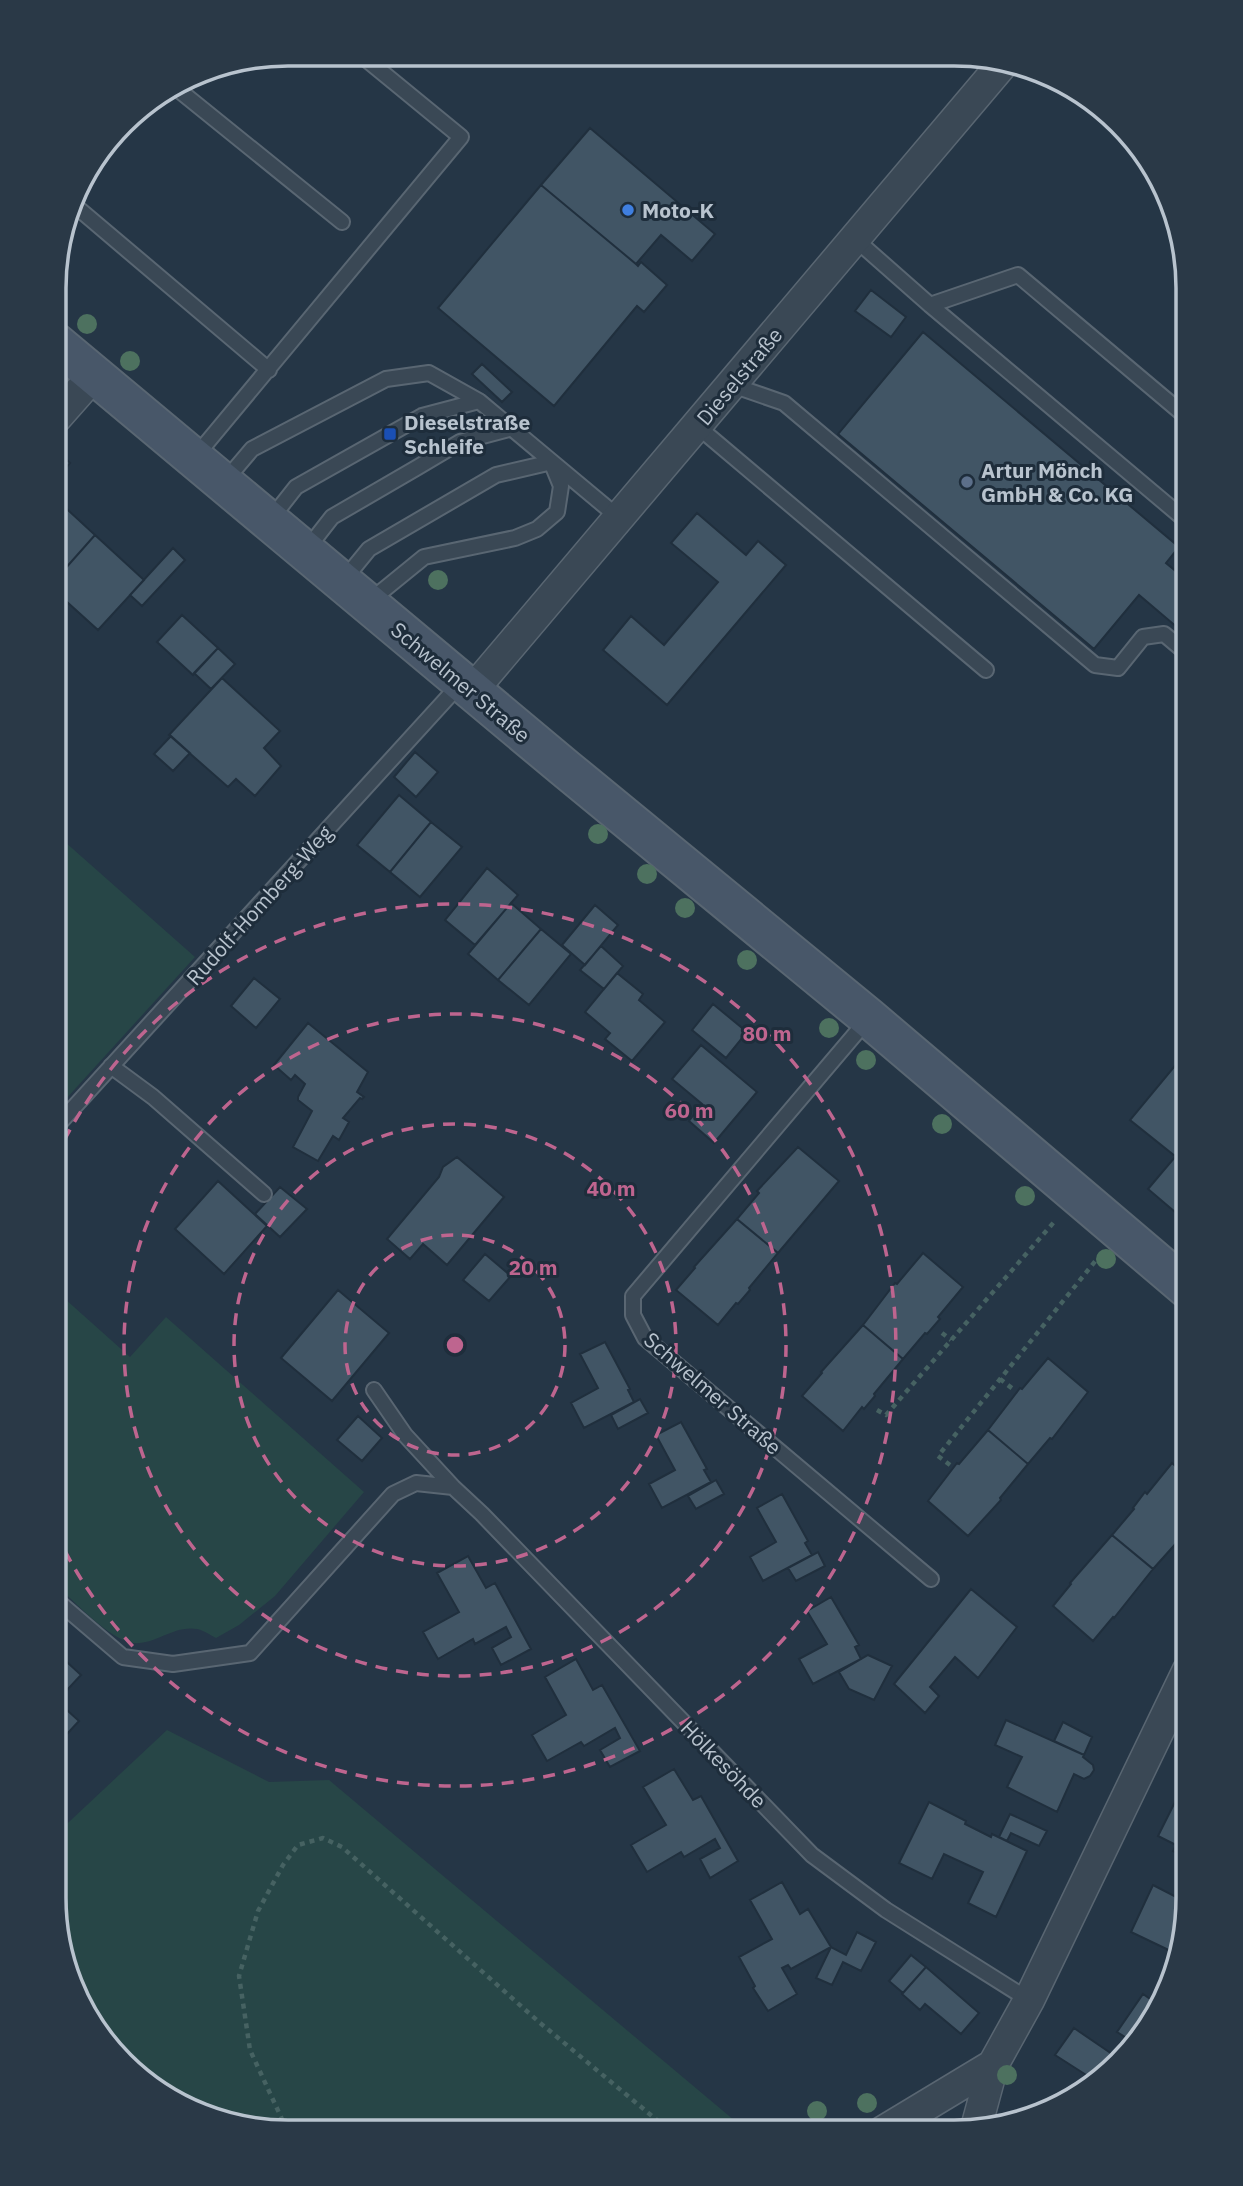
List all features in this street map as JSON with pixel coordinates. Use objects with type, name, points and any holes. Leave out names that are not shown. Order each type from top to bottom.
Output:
[{"type":"main road","name":"Schwelmer Straße","points":[[67,352],[869,1018],[1176,1279]]},
{"type":"street","name":"Dieselstraße","points":[[467,687],[733,385],[997,71]]},
{"type":"street","points":[[67,406],[94,375]]},
{"type":"street","points":[[979,2118],[993,2064],[1030,2000],[1176,1695]]},
{"type":"street","points":[[902,2120],[993,2064]]},
{"type":"lane","points":[[194,458],[461,137],[376,67]]},
{"type":"lane","points":[[183,93],[342,222]]},
{"type":"lane","points":[[81,210],[269,370]]},
{"type":"lane","points":[[854,238],[1176,512]]},
{"type":"lane","points":[[930,305],[1018,275],[1176,408]]},
{"type":"lane","points":[[223,483],[252,449],[386,379],[429,373],[479,401],[618,517]]},
{"type":"lane","points":[[733,385],[784,403],[1095,665],[1118,668],[1143,637],[1164,634],[1176,644]]},
{"type":"lane","points":[[269,521],[296,487],[422,416],[479,401]]},
{"type":"lane","points":[[697,426],[986,670]]},
{"type":"lane","points":[[305,551],[332,517],[460,442],[513,428]]},
{"type":"lane","points":[[354,592],[424,556],[514,538],[537,529],[557,512],[561,486],[552,462]]},
{"type":"lane","points":[[354,592],[369,549],[496,475],[552,462]]},
{"type":"lane","name":"Rudolf-Homberg-Weg","points":[[67,1115],[467,687]]},
{"type":"lane","name":"Schwelmer Straße","points":[[869,1018],[633,1296],[634,1315],[645,1339],[931,1578]]},
{"type":"lane","points":[[111,1066],[153,1097],[264,1194]]},
{"type":"lane","name":"Hölkesöhde","points":[[374,1390],[405,1435],[453,1487],[812,1855],[886,1910],[1030,2000]]},
{"type":"lane","points":[[67,1609],[123,1657],[173,1664],[250,1653],[393,1494],[416,1483],[453,1487]]},
{"type":"path","points":[[877,1410],[886,1415],[1077,1195]]},
{"type":"path","points":[[950,1465],[937,1455],[1119,1231]]},
{"type":"path","points":[[942,1333],[951,1340]]},
{"type":"path","points":[[1000,1379],[1013,1390]]},
{"type":"path","points":[[282,2120],[250,2050],[239,1976],[258,1911],[283,1865],[298,1845],[323,1838],[342,1847],[539,2022],[657,2120]]},
{"type":"green space","points":[[67,844],[195,957],[67,1098]]},
{"type":"green space","points":[[67,1301],[130,1357],[166,1317],[364,1492],[275,1596],[239,1625],[216,1638],[199,1630],[188,1629],[133,1643],[114,1635],[67,1595]]},
{"type":"green space","points":[[167,1730],[269,1782],[329,1780],[734,2120],[289,2120],[231,2112],[190,2097],[165,2082],[122,2044],[89,1996],[78,1969],[67,1912],[67,1824]]},
{"type":"building","name":"Moto-K","points":[[590,128],[715,234],[692,261],[661,235],[636,264],[541,185]]},
{"type":"building","points":[[541,185],[638,266],[641,262],[667,285],[644,312],[637,306],[554,406],[438,308]]},
{"type":"building","points":[[871,290],[906,317],[891,337],[855,311]]},
{"type":"building","points":[[923,332],[1176,544],[1176,551],[1166,563],[1176,571],[1176,626],[1139,595],[1094,649],[838,434]]},
{"type":"building","points":[[482,364],[512,392],[502,402],[472,374]]},
{"type":"building","points":[[67,509],[95,535],[67,567]]},
{"type":"building","points":[[697,513],[746,555],[758,541],[786,565],[667,705],[603,650],[631,616],[664,645],[718,582],[671,543]]},
{"type":"building","points":[[95,535],[144,580],[98,630],[67,602],[67,567]]},
{"type":"building","points":[[173,548],[185,560],[142,606],[130,595]]},
{"type":"building","points":[[182,615],[218,648],[193,675],[157,642]]},
{"type":"building","points":[[218,648],[235,664],[211,689],[194,673]]},
{"type":"building","points":[[222,678],[280,731],[264,748],[281,766],[255,796],[236,779],[228,787],[169,735]]},
{"type":"building","points":[[171,736],[190,753],[173,771],[154,754]]},
{"type":"building","points":[[415,752],[438,772],[416,797],[394,777]]},
{"type":"building","points":[[399,795],[431,822],[390,872],[357,845]]},
{"type":"building","points":[[431,822],[462,847],[420,897],[390,872]]},
{"type":"building","points":[[487,868],[518,895],[475,945],[445,920]]},
{"type":"building","points":[[511,903],[541,929],[498,980],[468,954]]},
{"type":"building","points":[[595,905],[618,925],[585,965],[562,945]]},
{"type":"building","points":[[541,929],[571,954],[529,1005],[498,980]]},
{"type":"building","points":[[601,946],[623,966],[604,989],[580,970]]},
{"type":"building","points":[[617,973],[643,994],[639,1000],[665,1022],[632,1061],[605,1039],[610,1033],[585,1012]]},
{"type":"building","points":[[254,978],[280,999],[256,1028],[231,1006]]},
{"type":"building","points":[[713,1004],[747,1032],[726,1058],[692,1030]]},
{"type":"building","points":[[308,1023],[368,1072],[357,1092],[364,1097],[360,1098],[343,1118],[349,1122],[339,1140],[333,1136],[318,1161],[293,1147],[312,1111],[298,1100],[305,1084],[295,1075],[291,1080],[274,1065]]},
{"type":"building","points":[[701,1045],[757,1092],[714,1143],[689,1121],[702,1104],[672,1079]]},
{"type":"building","points":[[1176,1064],[1176,1155],[1130,1120]]},
{"type":"building","points":[[798,1147],[839,1181],[778,1253],[737,1219],[759,1193],[757,1191]]},
{"type":"building","points":[[1176,1156],[1176,1213],[1148,1189]]},
{"type":"building","points":[[457,1157],[504,1197],[447,1265],[423,1244],[410,1259],[387,1239],[439,1177],[443,1167]]},
{"type":"building","points":[[218,1181],[267,1226],[224,1274],[175,1229]]},
{"type":"building","points":[[280,1187],[307,1209],[280,1237],[255,1214]]},
{"type":"building","points":[[737,1219],[778,1253],[750,1290],[718,1325],[676,1290]]},
{"type":"building","points":[[923,1253],[963,1287],[938,1317],[940,1319],[903,1359],[863,1325],[895,1283],[897,1284]]},
{"type":"building","points":[[485,1254],[511,1276],[489,1301],[463,1280]]},
{"type":"building","points":[[338,1290],[389,1333],[332,1401],[281,1358]]},
{"type":"building","points":[[863,1325],[903,1359],[875,1396],[864,1409],[862,1407],[843,1431],[802,1396]]},
{"type":"building","points":[[605,1342],[634,1402],[584,1428],[571,1403],[598,1388],[580,1354]]},
{"type":"building","points":[[1048,1358],[1088,1392],[1052,1439],[1050,1438],[1028,1464],[988,1430],[1020,1388],[1022,1389]]},
{"type":"building","points":[[640,1399],[648,1413],[618,1429],[611,1415]]},
{"type":"building","points":[[358,1416],[382,1438],[362,1461],[337,1440]]},
{"type":"building","points":[[681,1422],[707,1469],[704,1470],[711,1482],[662,1508],[649,1484],[675,1470],[656,1435]]},
{"type":"building","points":[[988,1430],[1028,1464],[1001,1500],[968,1536],[928,1501],[957,1463],[959,1464]]},
{"type":"building","points":[[1172,1463],[1176,1466],[1176,1543],[1153,1569],[1112,1535],[1145,1492],[1147,1494]]},
{"type":"building","points":[[716,1480],[724,1494],[696,1509],[688,1496]]},
{"type":"building","points":[[782,1494],[808,1541],[805,1543],[812,1555],[763,1581],[750,1557],[776,1542],[757,1508]]},
{"type":"building","points":[[1112,1535],[1153,1569],[1093,1641],[1053,1606]]},
{"type":"building","points":[[818,1552],[825,1566],[796,1581],[788,1568]]},
{"type":"building","points":[[468,1556],[486,1588],[495,1583],[531,1649],[501,1665],[492,1648],[511,1637],[506,1627],[475,1644],[473,1639],[438,1659],[423,1632],[459,1612],[437,1573]]},
{"type":"building","points":[[971,1589],[1017,1627],[978,1678],[955,1657],[930,1687],[939,1696],[925,1713],[894,1684]]},
{"type":"building","points":[[831,1597],[859,1645],[855,1647],[861,1659],[813,1684],[799,1659],[827,1644],[807,1611]]},
{"type":"building","points":[[868,1655],[892,1666],[874,1700],[849,1689],[839,1672]]},
{"type":"building","points":[[576,1659],[593,1690],[602,1685],[640,1751],[610,1767],[600,1750],[620,1738],[615,1728],[584,1746],[581,1742],[547,1761],[532,1735],[566,1715],[545,1677]]},
{"type":"building","points":[[67,1662],[81,1675],[67,1690]]},
{"type":"building","points":[[67,1710],[79,1721],[67,1734]]},
{"type":"building","points":[[1006,1720],[1084,1755],[1093,1765],[1094,1770],[1084,1779],[1074,1774],[1057,1812],[1007,1787],[1022,1757],[995,1745]]},
{"type":"building","points":[[1063,1722],[1092,1737],[1084,1755],[1054,1741]]},
{"type":"building","points":[[674,1769],[693,1800],[701,1796],[738,1861],[710,1878],[700,1859],[720,1848],[715,1839],[684,1857],[681,1852],[647,1872],[631,1845],[666,1825],[643,1787]]},
{"type":"building","points":[[1176,1800],[1176,1845],[1158,1836]]},
{"type":"building","points":[[929,1802],[991,1837],[992,1834],[1027,1851],[996,1917],[968,1903],[983,1872],[944,1854],[932,1879],[899,1863]]},
{"type":"building","points":[[1010,1814],[1047,1831],[1039,1846],[1011,1833],[1007,1841],[999,1837]]},
{"type":"building","points":[[782,1882],[800,1914],[808,1909],[831,1947],[791,1969],[788,1965],[782,1968],[797,1994],[768,2011],[753,1988],[755,1986],[739,1957],[772,1939],[750,1900]]},
{"type":"building","points":[[1153,1885],[1176,1897],[1170,1951],[1131,1932]]},
{"type":"building","points":[[857,1932],[876,1942],[861,1971],[843,1962],[832,1985],[816,1978],[831,1947],[846,1955]]},
{"type":"building","points":[[911,1955],[926,1967],[903,1993],[889,1981]]},
{"type":"building","points":[[926,1967],[979,2013],[961,2034],[925,2004],[920,2010],[902,1994]]},
{"type":"building","points":[[1143,1994],[1152,2000],[1126,2038],[1117,2032]]},
{"type":"building","points":[[1074,2028],[1111,2054],[1087,2075],[1055,2055]]},
{"type":"place","name":"Moto-K","points":[[628,210]]},
{"type":"place","name":"Dieselstraße Schleife","points":[[390,434]]},
{"type":"place","name":"Artur Mönch GmbH & Co. KG","points":[[967,482]]}]
